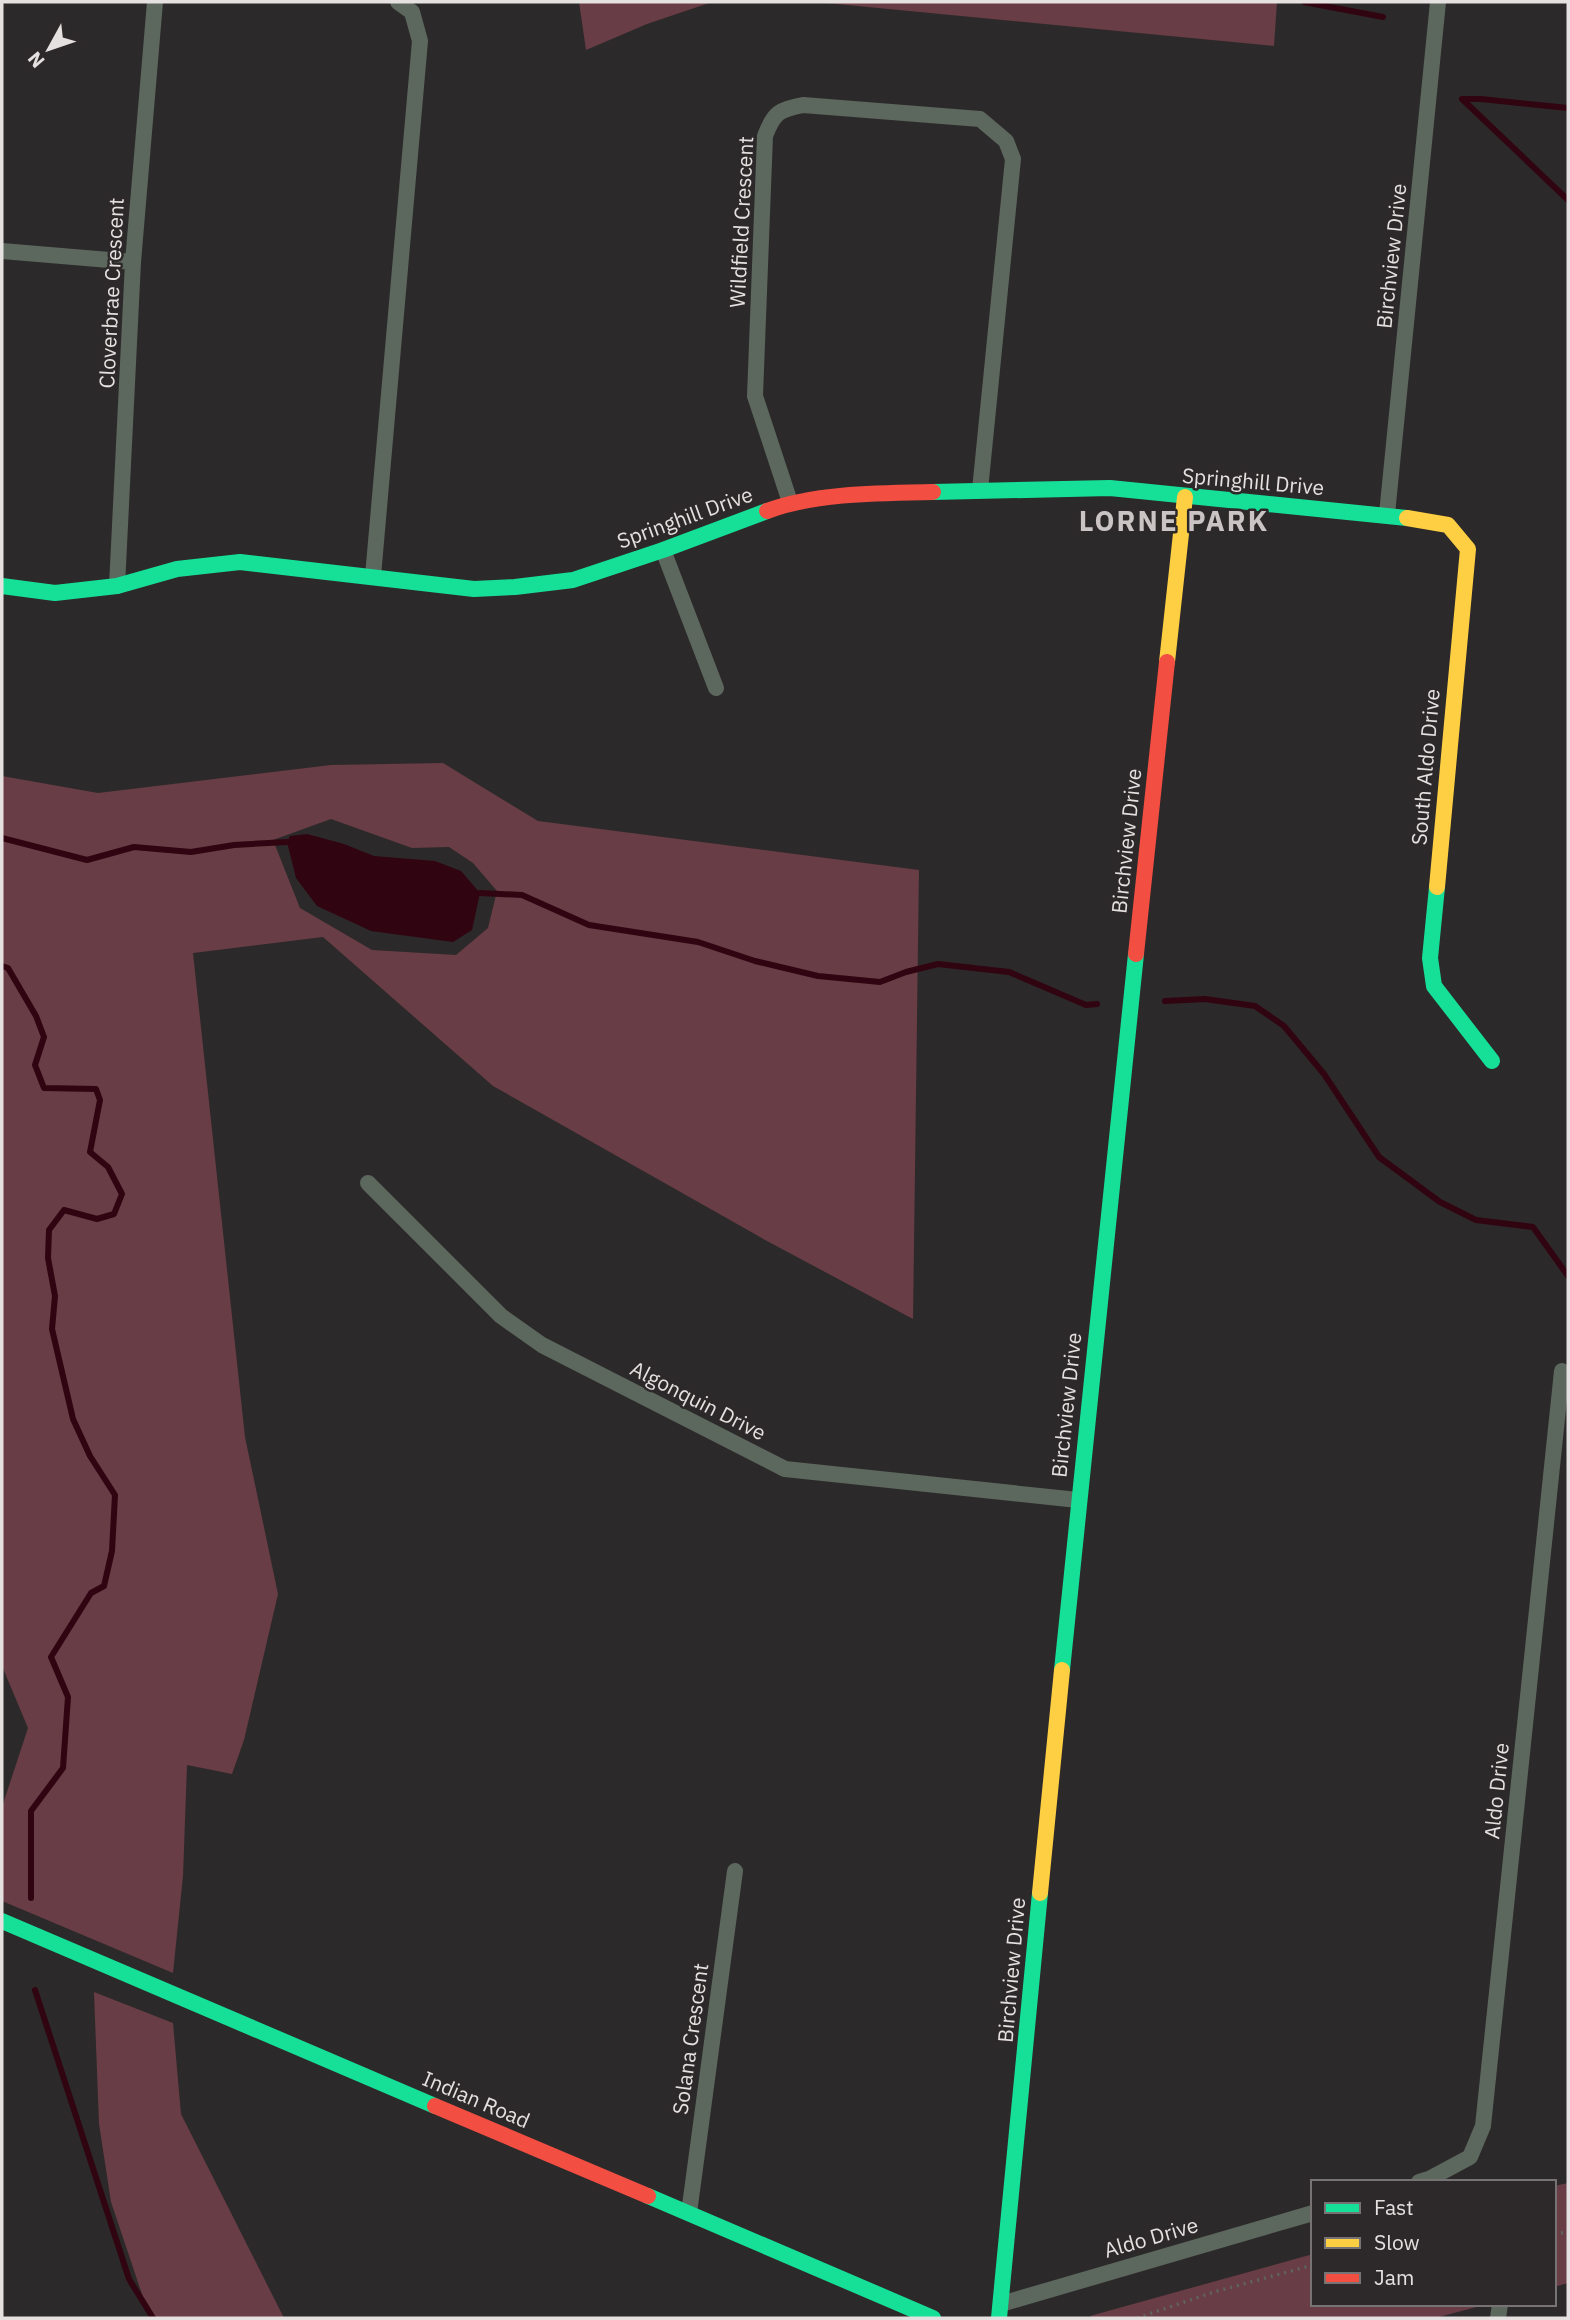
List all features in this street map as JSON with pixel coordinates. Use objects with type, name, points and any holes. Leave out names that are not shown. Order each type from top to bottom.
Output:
[{"type":"street","name":"Cloverbrae Crescent","points":[[117,586],[133,262],[155,2]]},
{"type":"street","points":[[373,576],[420,41],[412,12],[398,2]]},
{"type":"street","name":"Birchview Drive","points":[[1387,513],[1438,2]]},
{"type":"street","name":"Wildfield Crescent","points":[[790,502],[755,396],[765,136],[771,119],[783,109],[803,105],[980,119],[1006,141],[1013,159],[980,490]]},
{"type":"street","points":[[2,251],[133,262]]},
{"type":"street","name":"Springhill Drive","points":[[2,586],[55,593],[117,586],[177,569],[240,562],[474,589],[515,587],[573,580],[663,550],[790,502],[889,493],[1110,488],[1185,497],[1387,513]]},
{"type":"street","name":"Birchview Drive","points":[[1000,2311],[1078,1500],[1185,497]]},
{"type":"street","name":"South Aldo Drive","points":[[1387,513],[1448,525],[1468,549],[1430,958],[1434,986],[1492,1061]]},
{"type":"street","points":[[663,550],[716,688]]},
{"type":"street","name":"Algonquin Drive","points":[[368,1183],[501,1316],[542,1345],[785,1469],[1078,1500]]},
{"type":"street","name":"Aldo Drive","points":[[1426,2180],[1470,2157],[1483,2126],[1562,1371]]},
{"type":"street","name":"Solana Crescent","points":[[689,2213],[735,1871]]},
{"type":"street","name":"Indian Road","points":[[2,1921],[933,2318]]},
{"type":"street","name":"Aldo Drive","points":[[1000,2311],[1311,2214]]},
{"type":"path","points":[[1137,2318],[1214,2292],[1311,2265]]},
{"type":"shaded area","points":[[579,2],[712,2],[647,24],[586,50]]},
{"type":"shaded area","points":[[816,2],[1277,2],[1274,46]]},
{"type":"shaded area","points":[[443,763],[538,821],[919,870],[913,1319],[767,1241],[493,1086],[323,937],[193,953],[245,1437],[278,1594],[244,1740],[232,1774],[187,1765],[183,1876],[173,1973],[2,1901],[2,1807],[28,1728],[2,1666],[2,776],[98,793],[331,765]],"holes":[[[331,819],[412,848],[449,847],[473,863],[497,891],[488,928],[456,955],[372,950],[300,908],[273,840]]]},
{"type":"shaded area","points":[[307,834],[374,856],[435,861],[461,871],[480,893],[472,930],[453,942],[371,931],[317,906],[296,878],[287,842],[290,836]]},
{"type":"shaded area","points":[[94,1992],[173,2023],[181,2114],[284,2318],[150,2318],[111,2202],[99,2124]]},
{"type":"shaded area","points":[[1568,2183],[1568,2283],[1556,2286],[1556,2186]]},
{"type":"shaded area","points":[[1311,2255],[1311,2306],[1480,2306],[1435,2318],[1090,2316]]},
{"type":"waterway","points":[[1304,2],[1383,17]]},
{"type":"waterway","points":[[1462,99],[1568,200]]},
{"type":"waterway","points":[[1462,99],[1568,108]]},
{"type":"waterway","points":[[2,838],[87,860],[134,847],[191,852],[234,845],[287,842]]},
{"type":"waterway","points":[[480,893],[522,895],[589,925],[698,942],[755,961],[818,976],[880,982],[938,964],[1009,972],[1086,1005],[1097,1004]]},
{"type":"waterway","points":[[2,966],[8,968],[36,1016],[44,1037],[35,1065],[44,1088],[96,1089],[100,1100],[90,1152],[108,1167],[122,1194],[114,1214],[97,1219],[64,1210],[49,1230],[48,1258],[55,1296],[52,1329],[73,1419],[90,1456],[115,1495],[112,1551],[104,1586],[91,1593],[51,1657],[68,1697],[63,1768],[31,1811],[31,1898]]},
{"type":"waterway","points":[[1165,1001],[1205,999],[1255,1006],[1284,1026],[1324,1074],[1379,1157],[1440,1202],[1476,1220],[1533,1227],[1568,1276]]},
{"type":"waterway","points":[[35,1990],[129,2279],[153,2318]]},
{"type":"traffic: fast","points":[[933,492],[1110,488],[1407,518]]},
{"type":"traffic: fast","points":[[2,586],[55,593],[117,586],[177,569],[240,562],[474,589],[515,587],[573,580],[767,511]]},
{"type":"traffic: fast","points":[[1437,887],[1430,958],[1434,986],[1492,1061]]},
{"type":"traffic: fast","points":[[1062,1670],[1136,954]]},
{"type":"traffic: fast","points":[[999,2318],[1040,1893]]},
{"type":"traffic: fast","points":[[2,1921],[435,2106]]},
{"type":"traffic: fast","points":[[648,2196],[933,2318]]},
{"type":"traffic: slow","points":[[1167,662],[1185,497]]},
{"type":"traffic: slow","points":[[1407,518],[1448,525],[1468,549],[1437,887]]},
{"type":"traffic: slow","points":[[1040,1893],[1062,1670]]},
{"type":"traffic: jam","points":[[767,511],[826,497],[933,492]]},
{"type":"traffic: jam","points":[[1136,954],[1167,662]]},
{"type":"traffic: jam","points":[[435,2106],[648,2196]]},
{"type":"district","name":"LORNE PARK","points":[[1174,521]]}]
